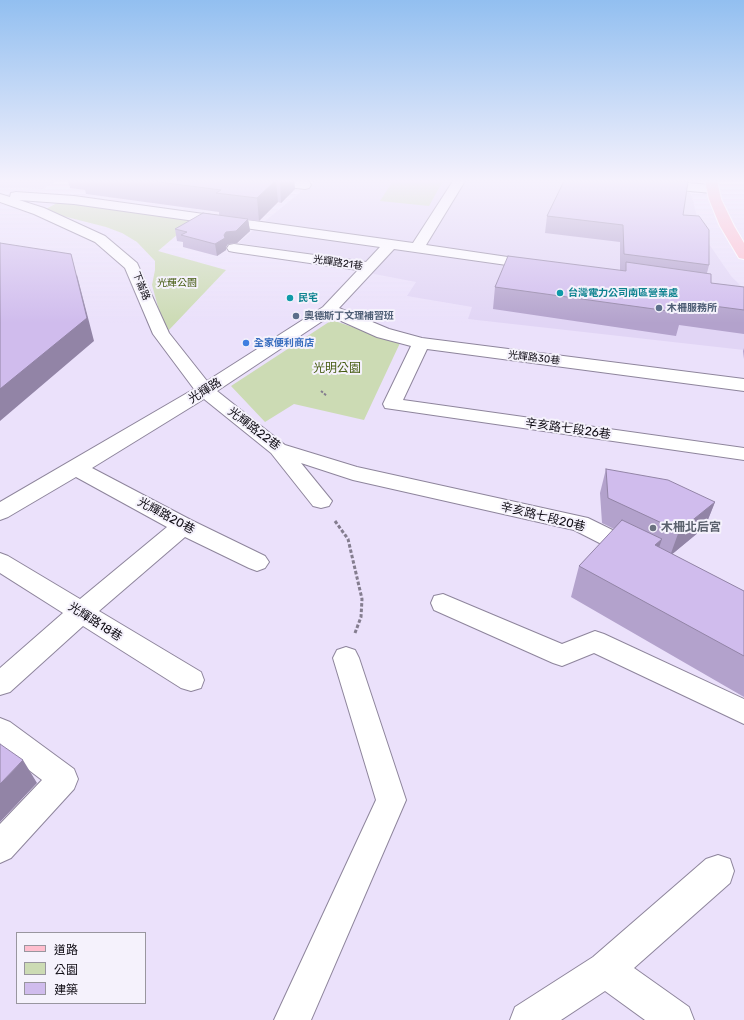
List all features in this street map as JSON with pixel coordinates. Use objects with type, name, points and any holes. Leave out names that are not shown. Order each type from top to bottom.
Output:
[{"type":"main road","points":[[729,229],[744,255]]},
{"type":"street","name":"下崙路","points":[[77,229],[100,239],[132,266],[161,334],[205,391]]},
{"type":"street","points":[[273,229],[549,267]]},
{"type":"street","points":[[417,248],[429,229]]},
{"type":"street","name":"光輝路","points":[[0,512],[205,391],[329,310],[390,245]]},
{"type":"street","name":"光輝路21巷","points":[[234,248],[370,267]]},
{"type":"street","name":"光輝路30巷","points":[[329,310],[383,333],[421,344],[744,385]]},
{"type":"street","name":"辛亥路七段26巷","points":[[421,344],[392,404],[744,454]]},
{"type":"street","name":"光輝路22巷","points":[[205,391],[278,449],[353,473]]},
{"type":"street","points":[[278,449],[321,501]]},
{"type":"street","name":"光輝路20巷","points":[[76,468],[183,526],[257,562]]},
{"type":"street","name":"辛亥路七段20巷","points":[[353,473],[580,524],[651,559]]},
{"type":"street","points":[[0,684],[80,613],[183,526]]},
{"type":"street","name":"光輝路18巷","points":[[0,562],[80,613],[191,680]]},
{"type":"street","points":[[443,603],[562,655],[596,641],[744,712]]},
{"type":"street","points":[[292,1020],[391,800],[346,658]]},
{"type":"street","points":[[0,731],[63,779],[0,847]]},
{"type":"street","points":[[528,1020],[606,970],[718,871]]},
{"type":"street","points":[[606,970],[676,1020]]},
{"type":"path","points":[[321,391],[327,396]]},
{"type":"path","points":[[321,501],[348,539],[362,599],[361,617],[346,658]]},
{"type":"shaded area","name":"台灣電力公司南區營業處","points":[[256,229],[702,229],[709,244],[731,276],[744,289],[744,350],[468,319],[472,307],[407,296],[416,282],[374,274],[357,261],[238,243]]},
{"type":"green space","name":"光輝公園","points":[[110,229],[184,229],[158,251],[226,270],[168,331],[160,314],[152,285],[155,261],[137,242],[122,233]]},
{"type":"green space","name":"光明公園","points":[[332,320],[400,343],[364,420],[294,404],[265,422],[231,386]]},
{"type":"building","points":[[175,229],[238,229],[236,231],[226,232],[224,235],[225,238],[215,244],[181,235],[187,232]]},
{"type":"building","points":[[623,229],[708,229],[709,230],[709,265],[624,254]]},
{"type":"building","points":[[0,243],[71,254],[87,318],[0,389]]},
{"type":"building","points":[[508,256],[626,271],[626,262],[711,274],[711,283],[744,287],[744,310],[683,302],[683,313],[495,287]]},
{"type":"building","points":[[606,469],[668,480],[715,502],[679,531],[608,498]]},
{"type":"building","points":[[622,520],[662,539],[655,545],[744,591],[744,656],[579,566]]},
{"type":"building","points":[[0,744],[23,760],[0,784]]},
{"type":"place","name":"台灣電力公司南區營業處","points":[[560,293]]},
{"type":"place","name":"民宅","points":[[290,298]]},
{"type":"place","name":"木柵服務所","points":[[659,308]]},
{"type":"place","name":"奧德斯丁文理補習班","points":[[296,316]]},
{"type":"place","name":"全家便利商店","points":[[246,343]]},
{"type":"place","name":"木柵北后宮","points":[[653,528]]}]
